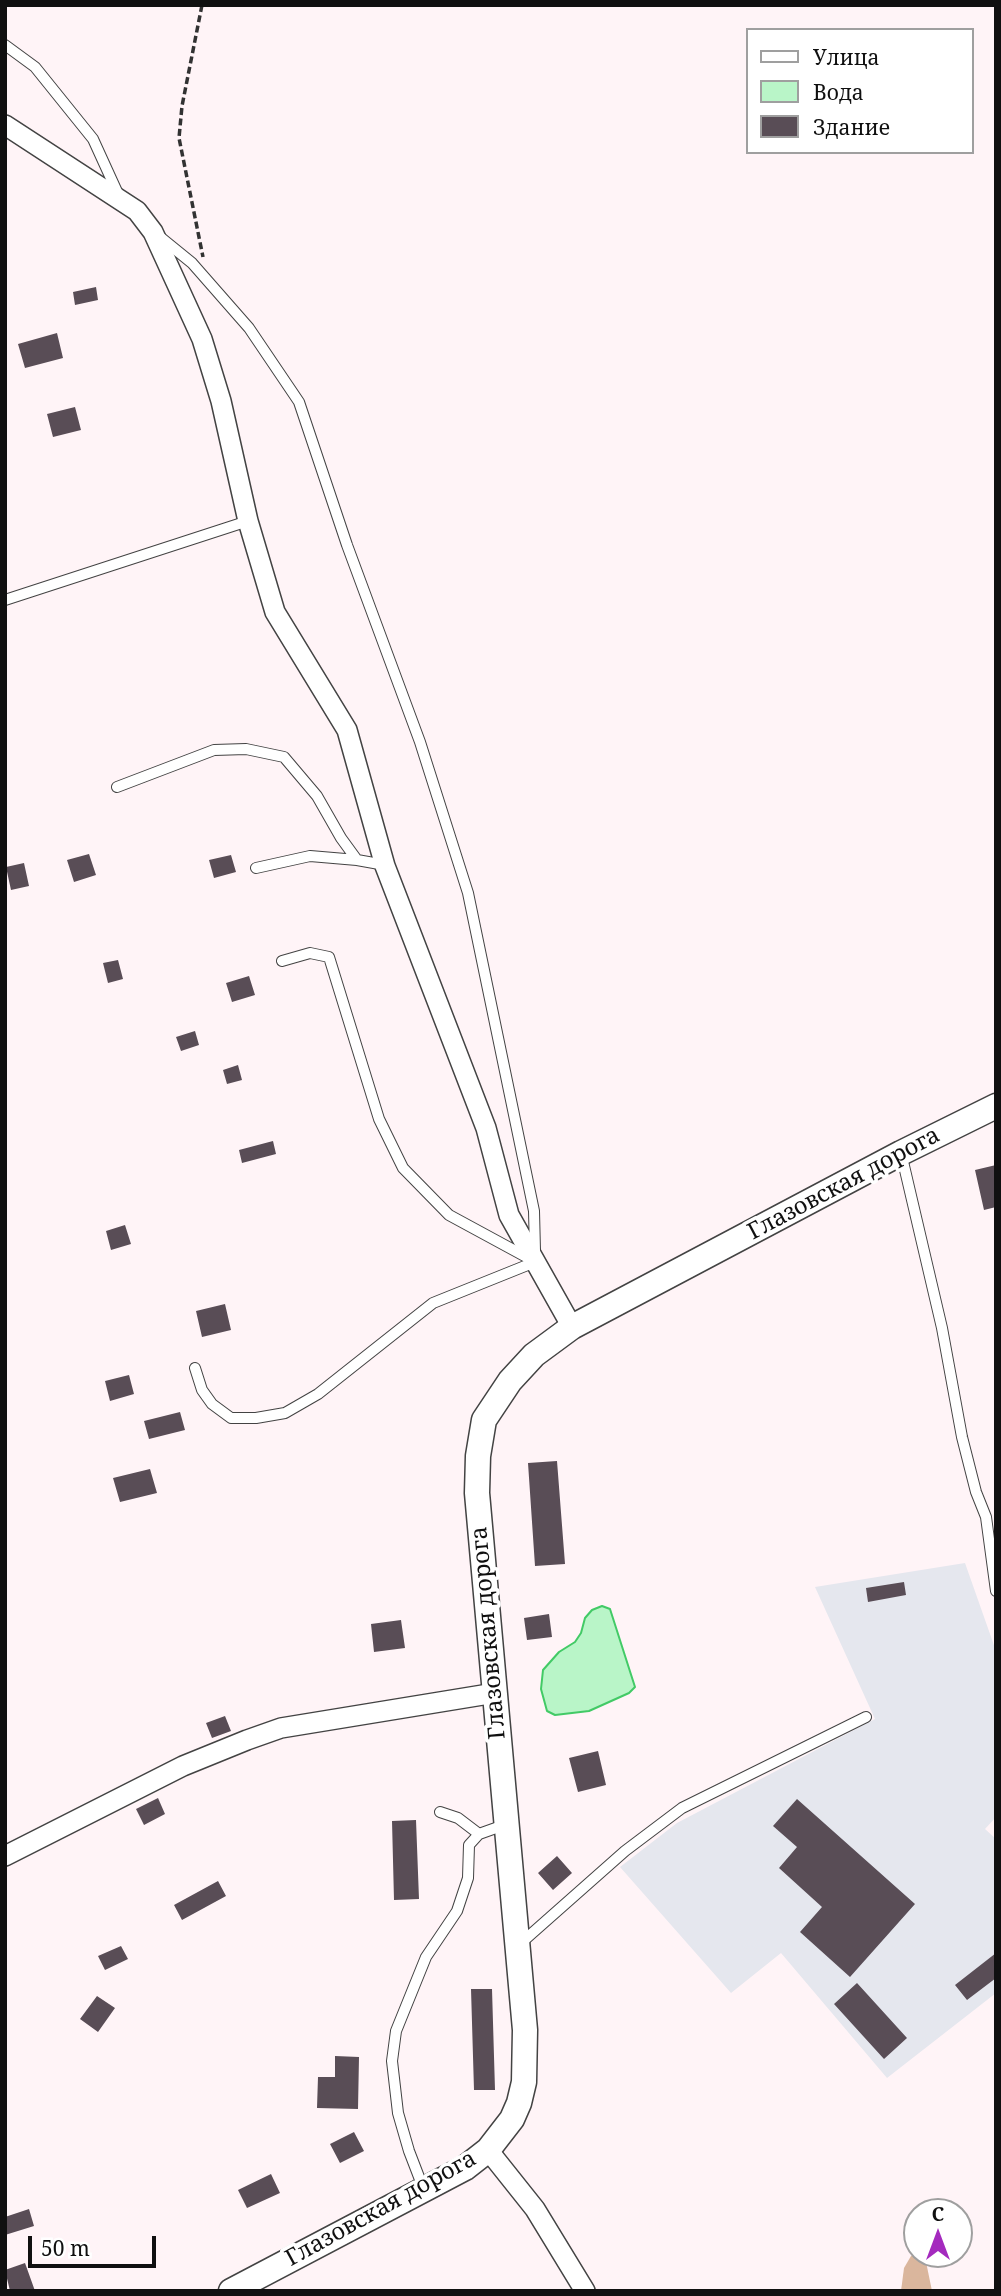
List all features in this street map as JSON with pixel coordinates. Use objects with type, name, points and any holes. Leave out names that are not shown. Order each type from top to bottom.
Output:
[{"type":"street","points":[[5,125],[121,200],[136,211],[153,232],[202,339],[220,401],[248,521],[275,612],[347,730],[385,866],[486,1128],[509,1215],[572,1327]]},
{"type":"street","name":"Глазовская дорога","points":[[231,2291],[465,2168],[488,2150],[512,2119],[519,2103],[524,2082],[525,2030],[477,1493],[478,1456],[484,1420],[510,1381],[534,1355],[572,1327],[901,1153],[996,1106]]},
{"type":"street","points":[[5,1856],[183,1766],[281,1728],[495,1693]]},
{"type":"street","points":[[488,2150],[535,2209],[585,2291]]},
{"type":"lane","points":[[5,46],[36,66],[93,139],[121,200]]},
{"type":"lane","points":[[153,232],[192,263],[249,328],[299,402],[347,545],[420,742],[468,893],[534,1212],[535,1262]]},
{"type":"lane","points":[[5,600],[248,521]]},
{"type":"lane","points":[[117,787],[214,750],[246,749],[284,757],[317,796],[357,860]]},
{"type":"lane","points":[[256,868],[310,856],[357,860],[385,866]]},
{"type":"lane","points":[[282,961],[310,953],[329,957],[379,1119],[403,1168],[449,1215],[535,1262]]},
{"type":"lane","points":[[901,1153],[942,1328],[962,1437],[976,1492],[986,1517],[996,1591]]},
{"type":"lane","points":[[195,1368],[202,1390],[212,1404],[231,1418],[256,1418],[285,1413],[318,1394],[433,1303],[535,1262]]},
{"type":"lane","points":[[517,1945],[625,1851],[682,1808],[866,1717]]},
{"type":"lane","points":[[440,1812],[458,1818],[479,1834]]},
{"type":"lane","points":[[424,2190],[398,2113],[392,2061],[396,2031],[426,1957],[457,1910],[468,1878],[469,1845],[479,1834],[507,1824]]},
{"type":"path","points":[[202,5],[182,106],[179,138],[201,235],[207,280]]},
{"type":"shaded area","points":[[965,1563],[996,1651],[996,1817],[985,1829],[996,1839],[996,1993],[887,2078],[781,1953],[731,1993],[620,1867],[677,1823],[875,1719],[815,1587]]},
{"type":"shaded area","points":[[904,2268],[927,2268],[932,2291],[901,2291]]},
{"type":"water","points":[[602,1606],[610,1609],[635,1687],[629,1693],[589,1711],[555,1715],[547,1711],[541,1689],[543,1670],[559,1652],[575,1642],[585,1618],[592,1610]]},
{"type":"building","points":[[96,287],[98,300],[75,305],[73,292]]},
{"type":"building","points":[[57,333],[63,358],[25,368],[18,344]]},
{"type":"building","points":[[75,407],[81,430],[53,437],[47,414]]},
{"type":"building","points":[[89,854],[96,875],[74,882],[67,860]]},
{"type":"building","points":[[231,855],[236,872],[214,878],[209,860]]},
{"type":"building","points":[[24,863],[29,886],[11,890],[6,867]]},
{"type":"building","points":[[118,960],[123,979],[108,983],[103,963]]},
{"type":"building","points":[[249,976],[255,995],[232,1002],[226,983]]},
{"type":"building","points":[[195,1031],[199,1045],[181,1051],[176,1037]]},
{"type":"building","points":[[238,1065],[242,1080],[227,1084],[223,1070]]},
{"type":"building","points":[[273,1141],[276,1154],[242,1163],[239,1150]]},
{"type":"building","points":[[996,1165],[996,1207],[984,1210],[975,1170]]},
{"type":"building","points":[[125,1225],[131,1244],[111,1250],[106,1231]]},
{"type":"building","points":[[225,1304],[231,1330],[202,1337],[196,1311]]},
{"type":"building","points":[[129,1375],[134,1394],[110,1401],[105,1381]]},
{"type":"building","points":[[180,1412],[185,1430],[149,1439],[144,1421]]},
{"type":"building","points":[[557,1461],[565,1564],[535,1566],[528,1463]]},
{"type":"building","points":[[150,1469],[157,1493],[120,1502],[113,1478]]},
{"type":"building","points":[[904,1582],[906,1595],[868,1602],[866,1588]]},
{"type":"building","points":[[549,1614],[552,1637],[527,1640],[524,1618]]},
{"type":"building","points":[[401,1620],[405,1648],[374,1652],[371,1624]]},
{"type":"building","points":[[225,1716],[231,1731],[212,1738],[206,1723]]},
{"type":"building","points":[[598,1751],[606,1785],[578,1792],[569,1758]]},
{"type":"building","points":[[158,1798],[165,1814],[144,1825],[136,1809]]},
{"type":"building","points":[[797,1799],[915,1904],[850,1977],[800,1932],[822,1907],[779,1868],[797,1847],[773,1826]]},
{"type":"building","points":[[416,1820],[419,1899],[394,1900],[392,1821]]},
{"type":"building","points":[[557,1856],[572,1873],[553,1890],[538,1873]]},
{"type":"building","points":[[218,1881],[226,1896],[182,1920],[174,1905]]},
{"type":"building","points":[[121,1946],[128,1959],[105,1970],[98,1956]]},
{"type":"building","points":[[996,1953],[996,1978],[967,2000],[955,1985]]},
{"type":"building","points":[[857,1983],[907,2038],[884,2059],[834,2004]]},
{"type":"building","points":[[471,1989],[492,1989],[495,2090],[474,2090]]},
{"type":"building","points":[[97,1996],[115,2008],[98,2032],[80,2019]]},
{"type":"building","points":[[335,2056],[359,2057],[358,2109],[317,2108],[318,2077],[335,2077]]},
{"type":"building","points":[[354,2132],[364,2151],[340,2163],[330,2144]]},
{"type":"building","points":[[271,2174],[280,2193],[247,2208],[238,2190]]},
{"type":"building","points":[[29,2209],[34,2226],[5,2235],[5,2217]]},
{"type":"building","points":[[25,2263],[35,2291],[10,2291],[5,2270]]}]
